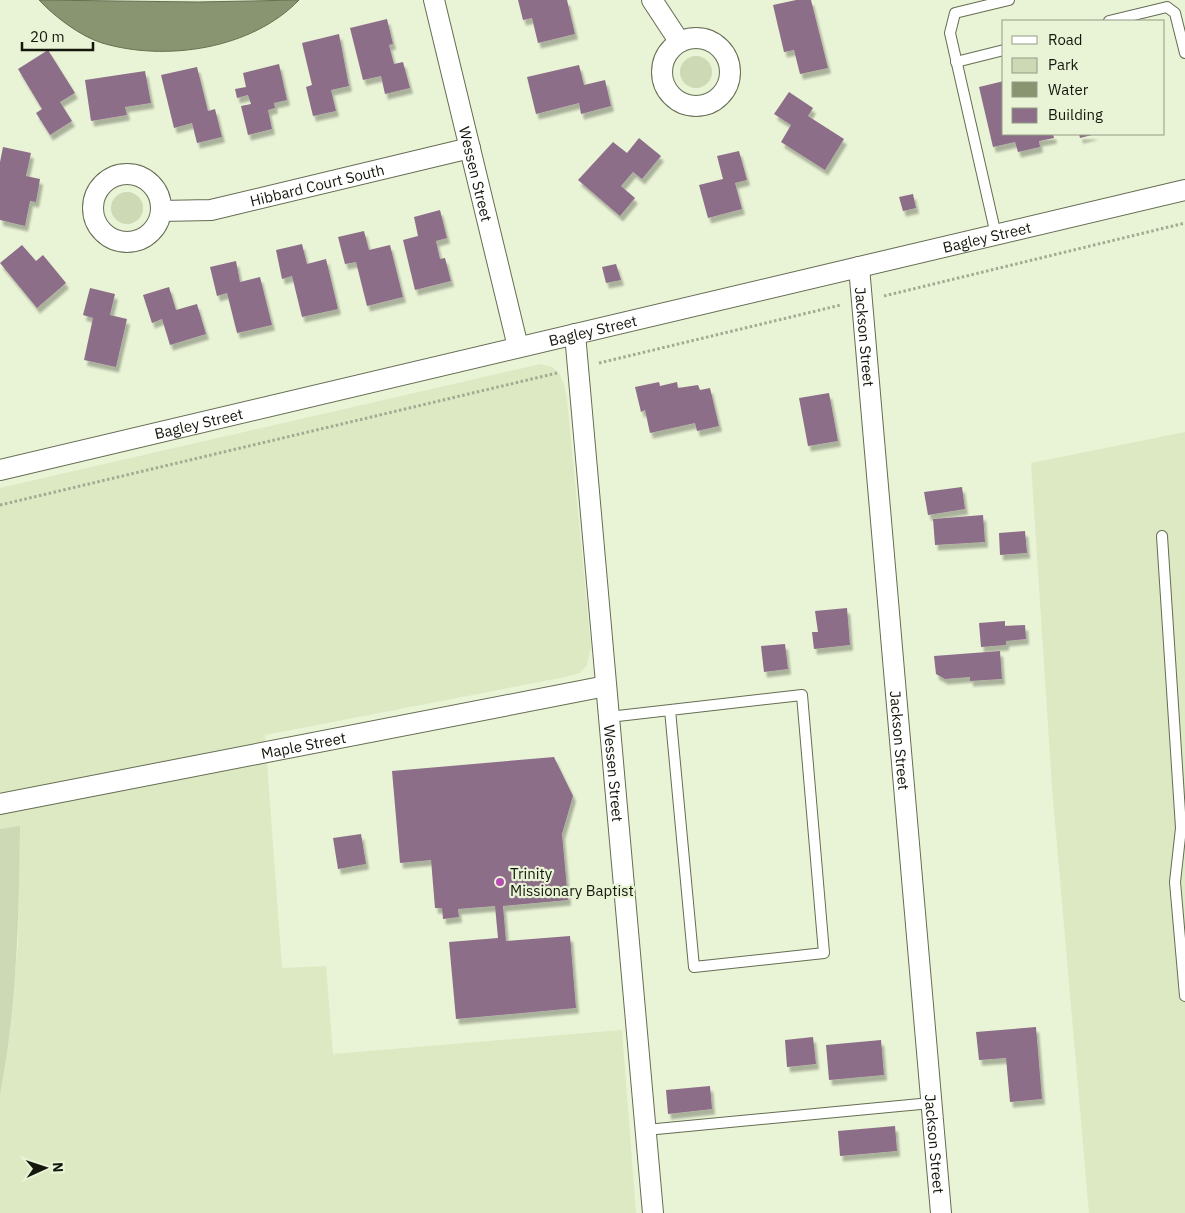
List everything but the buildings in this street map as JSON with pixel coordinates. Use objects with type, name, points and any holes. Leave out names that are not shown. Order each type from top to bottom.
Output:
[{"type":"street","name":"Wessen Street","points":[[434,0],[518,347]]},
{"type":"street","points":[[652,0],[679,42]]},
{"type":"street","name":"Hibbard Court South","points":[[161,211],[211,210],[470,148]]},
{"type":"street","name":"Bagley Street","points":[[0,470],[1185,190]]},
{"type":"street","name":"Jackson Street","points":[[859,267],[941,1213]]},
{"type":"street","name":"Wessen Street","points":[[575,334],[653,1213]]},
{"type":"street","name":"Maple Street","points":[[0,804],[606,686]]},
{"type":"lane","points":[[996,235],[950,32],[955,13],[1009,0]]},
{"type":"lane","points":[[1112,20],[1166,3],[1174,13],[1185,53]]},
{"type":"lane","points":[[956,62],[1002,50]]},
{"type":"lane","points":[[1162,536],[1181,828],[1175,882],[1183,951],[1185,996]]},
{"type":"lane","points":[[609,717],[670,710],[802,695],[824,953],[694,967],[670,710]]},
{"type":"lane","points":[[646,1130],[931,1103]]},
{"type":"path","points":[[888,295],[1185,223]]},
{"type":"path","points":[[603,362],[836,306]]},
{"type":"path","points":[[0,505],[553,374]]},
{"type":"shaded area","points":[[541,364],[552,367],[559,373],[564,384],[567,399],[591,647],[587,665],[580,673],[565,677],[265,735],[282,968],[326,966],[333,1054],[622,1030],[636,1213],[0,1213],[0,1095],[5,1068],[18,945],[20,827],[0,829],[0,488]]},
{"type":"shaded area","points":[[1185,432],[1185,1213],[1089,1213],[1052,787],[1031,463]]},
{"type":"green space","points":[[696,56],[702,57],[707,61],[711,66],[711,78],[707,83],[702,87],[696,88],[690,87],[685,83],[681,78],[680,72],[681,66],[685,61],[690,57]]},
{"type":"green space","points":[[127,192],[133,193],[138,197],[142,202],[142,214],[138,219],[133,223],[127,224],[121,223],[116,219],[112,214],[111,208],[112,202],[116,197],[121,193]]},
{"type":"green space","points":[[20,826],[18,927],[14,995],[0,1095],[0,829]]},
{"type":"water","points":[[39,0],[198,2],[299,0],[280,17],[257,30],[233,40],[207,47],[180,51],[153,51],[127,49],[102,43],[85,36],[52,13]]},
{"type":"place","name":"Trinity Missionary Baptist","points":[[500,882]]}]
